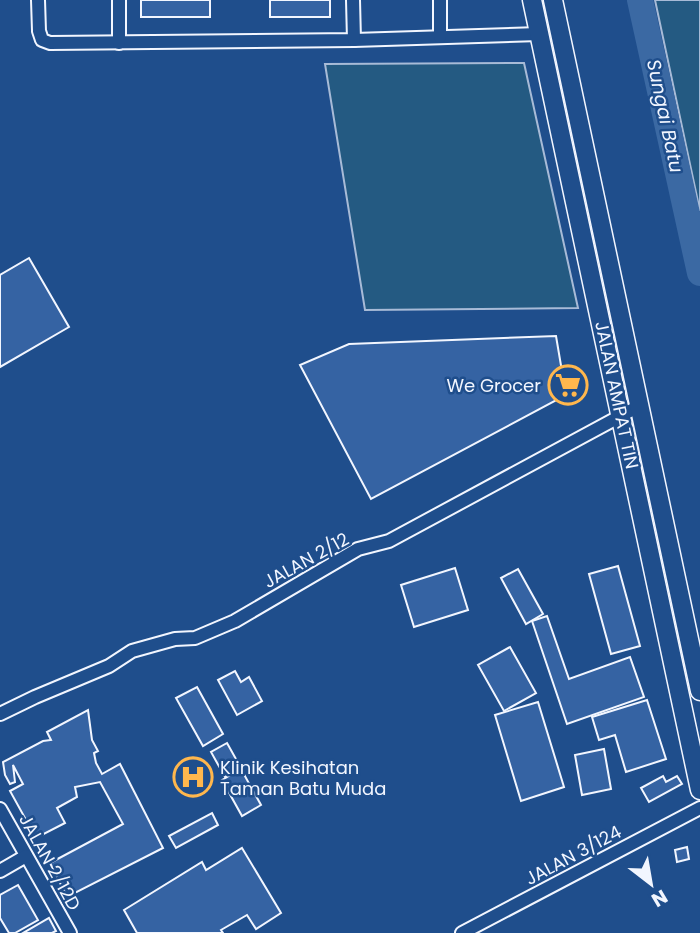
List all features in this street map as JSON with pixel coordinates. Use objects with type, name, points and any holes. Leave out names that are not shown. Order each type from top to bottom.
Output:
[{"type":"street","points":[[38,0],[38,32],[42,40],[50,43],[354,40],[539,34],[547,27],[547,0]]},
{"type":"street","points":[[119,0],[119,43]]},
{"type":"street","points":[[353,0],[354,40]]},
{"type":"street","points":[[440,0],[440,37]]},
{"type":"street","name":"JALAN AMPAT TIN","points":[[532,0],[700,790]]},
{"type":"street","name":"JALAN AMPAT TIN","points":[[554,0],[700,691]]},
{"type":"street","name":"JALAN 2/12","points":[[0,714],[35,696],[109,666],[132,651],[175,639],[195,638],[235,621],[358,549],[389,541],[640,405]]},
{"type":"street","name":"JALAN 3/124","points":[[462,933],[700,808]]},
{"type":"street","name":"JALAN 2/12D","points":[[0,809],[70,933]]},
{"type":"street","points":[[0,871],[26,856]]},
{"type":"shaded area","points":[[655,0],[700,0],[700,211]]},
{"type":"shaded area","points":[[524,63],[578,308],[365,310],[325,64]]},
{"type":"building","points":[[141,0],[210,0],[210,17],[141,17]]},
{"type":"building","points":[[270,0],[330,0],[330,17],[270,17]]},
{"type":"building","points":[[29,258],[69,327],[0,367],[0,275]]},
{"type":"building","points":[[556,336],[566,395],[371,499],[300,365],[349,344]]},
{"type":"building","points":[[618,566],[640,646],[611,654],[589,574]]},
{"type":"building","points":[[455,568],[468,610],[414,627],[401,585]]},
{"type":"building","points":[[518,569],[543,614],[526,624],[501,578]]},
{"type":"building","points":[[547,616],[569,679],[630,657],[644,697],[567,724],[532,621]]},
{"type":"building","points":[[510,647],[536,693],[504,711],[478,665]]},
{"type":"building","points":[[235,671],[241,682],[249,677],[262,701],[237,715],[218,680]]},
{"type":"building","points":[[197,687],[223,734],[203,746],[176,698]]},
{"type":"building","points":[[647,700],[666,759],[626,772],[615,735],[599,740],[592,717]]},
{"type":"building","points":[[538,702],[564,787],[521,801],[495,715]]},
{"type":"building","points":[[88,710],[92,740],[98,751],[94,753],[96,763],[102,774],[120,764],[163,848],[67,897],[50,863],[123,824],[100,782],[75,787],[77,797],[57,808],[65,823],[36,838],[10,791],[23,784],[13,765],[15,782],[10,784],[3,762],[43,741],[51,740],[47,732]]},
{"type":"building","points":[[227,743],[241,768],[225,777],[211,752]]},
{"type":"building","points":[[604,749],[611,789],[582,795],[575,755]]},
{"type":"building","points":[[241,769],[261,805],[242,816],[222,780]]},
{"type":"building","points":[[663,776],[666,782],[677,776],[682,784],[649,802],[641,788]]},
{"type":"building","points":[[212,813],[218,825],[176,848],[169,836]]},
{"type":"building","points":[[687,847],[689,859],[677,862],[675,850]]},
{"type":"building","points":[[242,848],[281,913],[256,929],[247,915],[221,930],[223,933],[137,933],[124,910],[202,862],[206,870]]},
{"type":"building","points":[[18,885],[38,920],[15,933],[9,933],[0,918],[0,895]]},
{"type":"building","points":[[49,918],[56,931],[23,933]]},
{"type":"waterway","name":"Sungai Batu","points":[[640,0],[700,273]]},
{"type":"place","name":"We Grocer","points":[[568,385]]},
{"type":"place","name":"Klinik Kesihatan Taman Batu Muda","points":[[193,777]]}]
